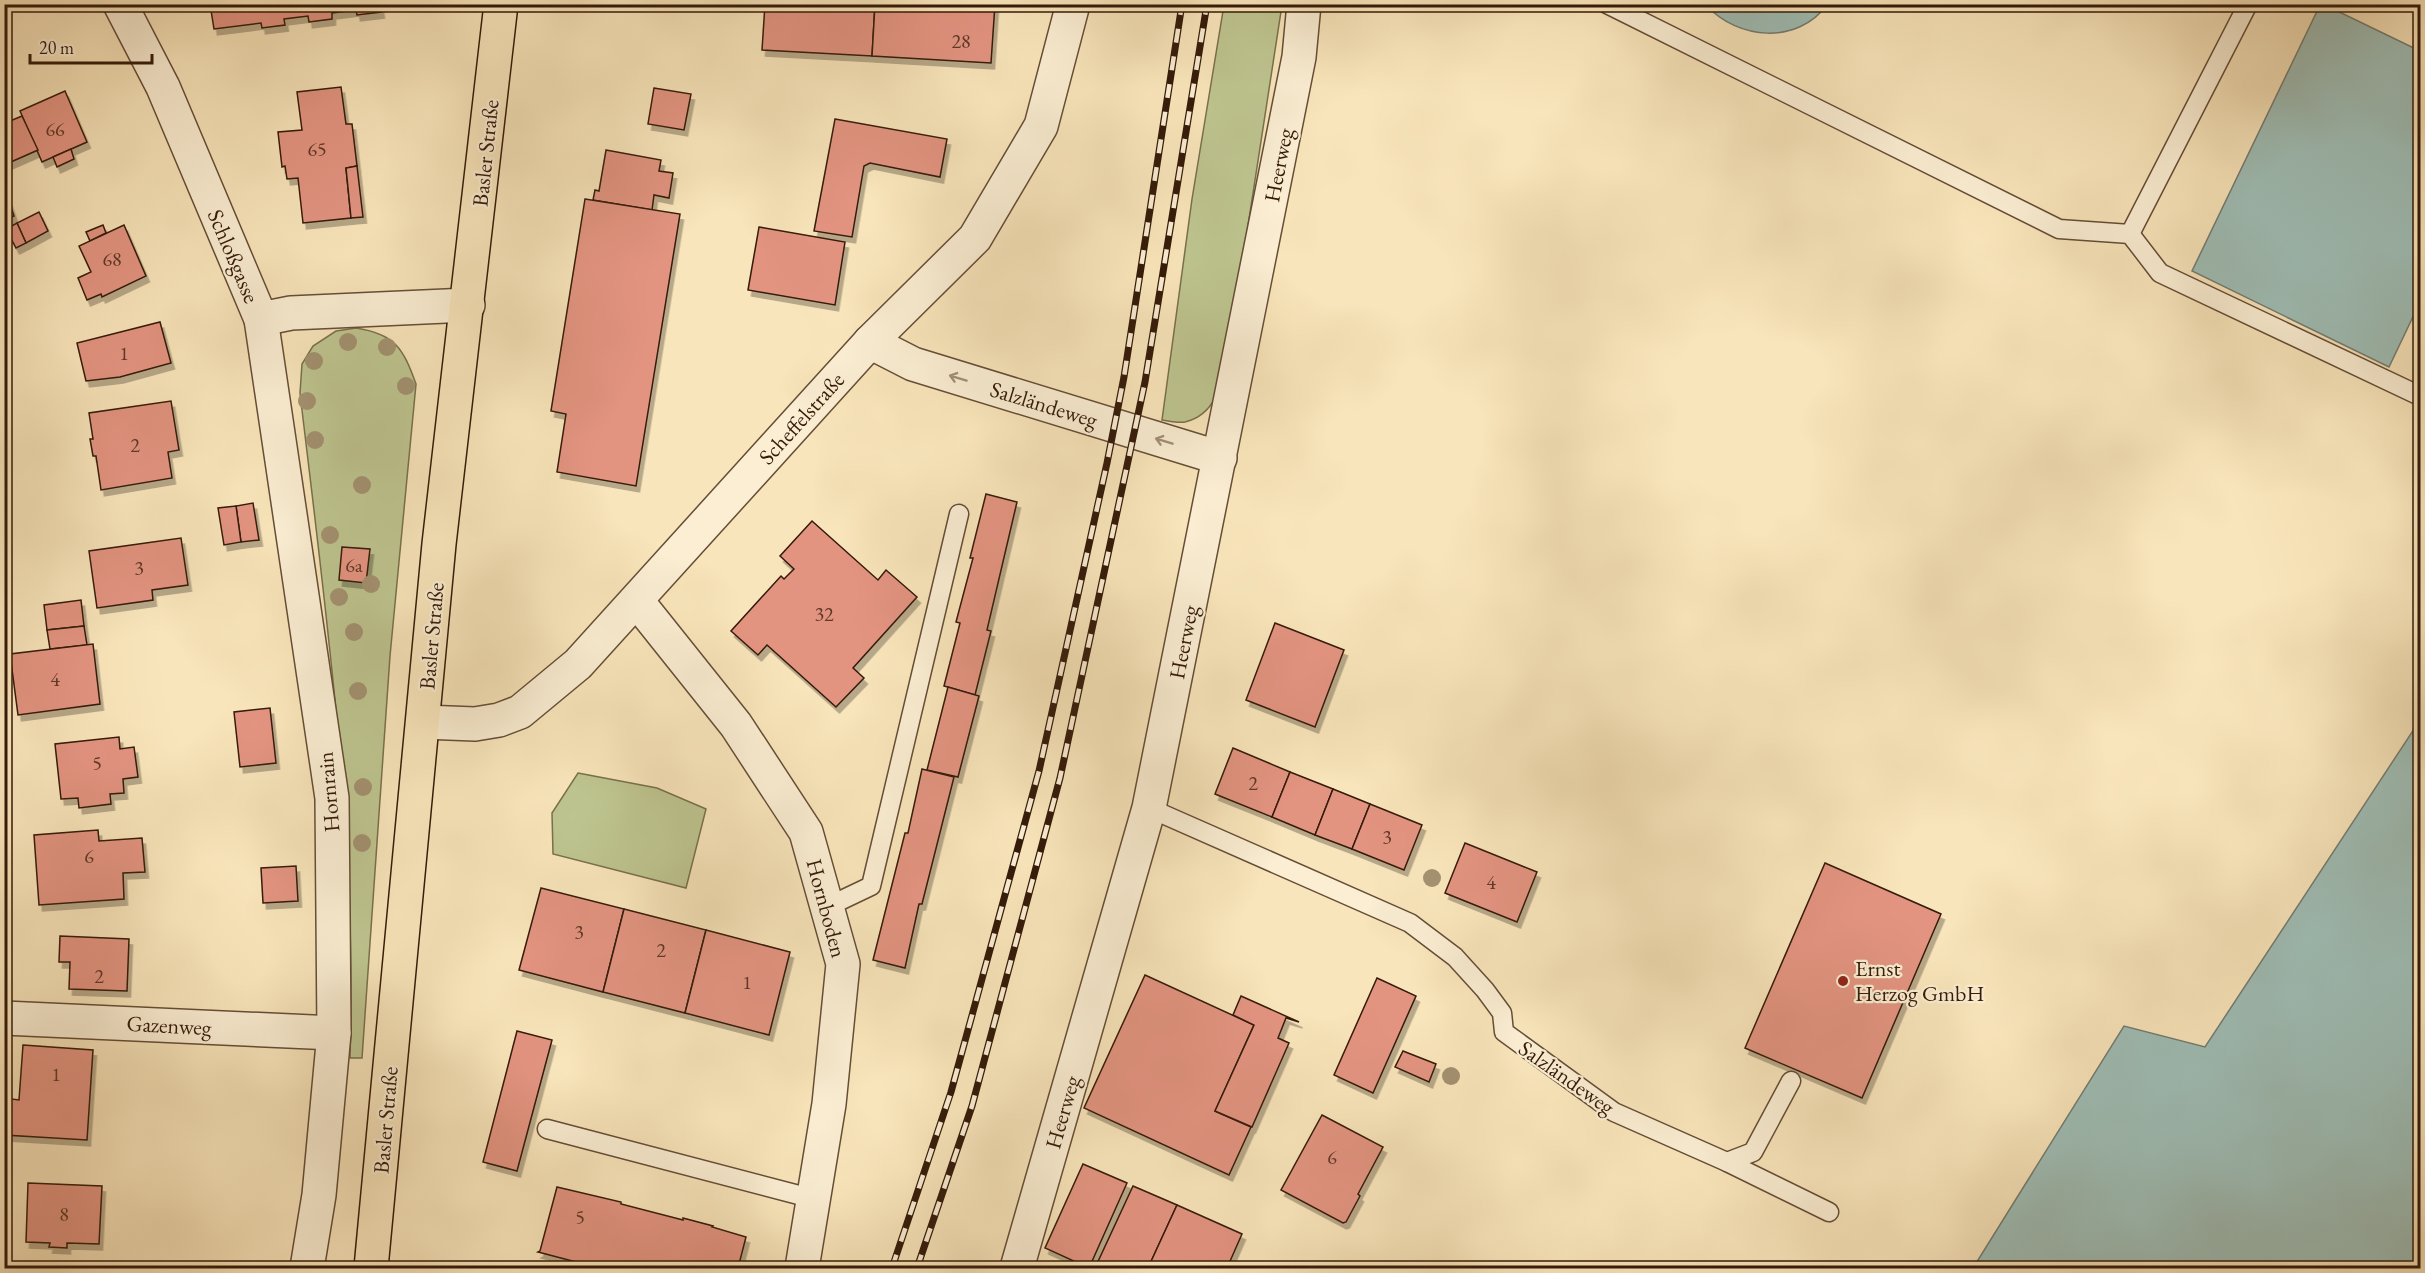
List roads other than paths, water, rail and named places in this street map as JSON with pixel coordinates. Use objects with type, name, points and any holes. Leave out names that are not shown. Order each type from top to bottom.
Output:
[{"type":"main road","name":"Basler Straße","points":[[371,1269],[439,544],[501,4]]},
{"type":"street","name":"Schloßgasse","points":[[120,4],[163,87],[261,319],[291,313],[468,305]]},
{"type":"street","name":"Scheffelstraße","points":[[423,722],[475,724],[499,720],[520,712],[578,664],[638,601],[870,342],[975,238],[1041,126],[1073,4]]},
{"type":"street","name":"Heerweg","points":[[1017,1269],[1149,808],[1299,57],[1304,4]]},
{"type":"street","name":"Hornrain","points":[[261,319],[332,798],[334,1033],[319,1195],[307,1269]]},
{"type":"street","name":"Salzländeweg","points":[[870,342],[913,364],[1220,458]]},
{"type":"street","name":"Hornboden","points":[[638,601],[736,725],[806,832],[843,964],[829,1104],[802,1269]]},
{"type":"street","name":"Gazenweg","points":[[4,1018],[334,1033]]},
{"type":"lane","points":[[1607,4],[2059,229],[2130,234],[2160,273],[2421,396]]},
{"type":"lane","points":[[2130,234],[2248,4]]},
{"type":"lane","points":[[827,906],[871,886],[958,514]]},
{"type":"lane","name":"Salzländeweg","points":[[1149,808],[1410,923],[1455,957],[1485,990],[1502,1013],[1504,1032],[1614,1112],[1727,1161],[1829,1212]]},
{"type":"lane","points":[[1727,1161],[1754,1152],[1791,1081]]},
{"type":"lane","points":[[547,1129],[814,1199]]},
{"type":"water","points":[[1706,5],[1827,5],[1814,18],[1800,27],[1784,32],[1767,33],[1750,31],[1734,25],[1719,17]]},
{"type":"water","points":[[2320,5],[2325,5],[2420,51],[2420,302],[2389,367],[2192,271]]},
{"type":"water","points":[[2420,720],[2420,1268],[1973,1268],[2124,1026],[2205,1047]]},
{"type":"railway","points":[[892,1268],[951,1092],[1039,771],[1124,377],[1182,4]]},
{"type":"railway","points":[[917,1268],[972,1106],[1060,778],[1145,382],[1207,4]]},
{"type":"place","name":"Ernst Herzog GmbH","points":[[1843,981]]}]
